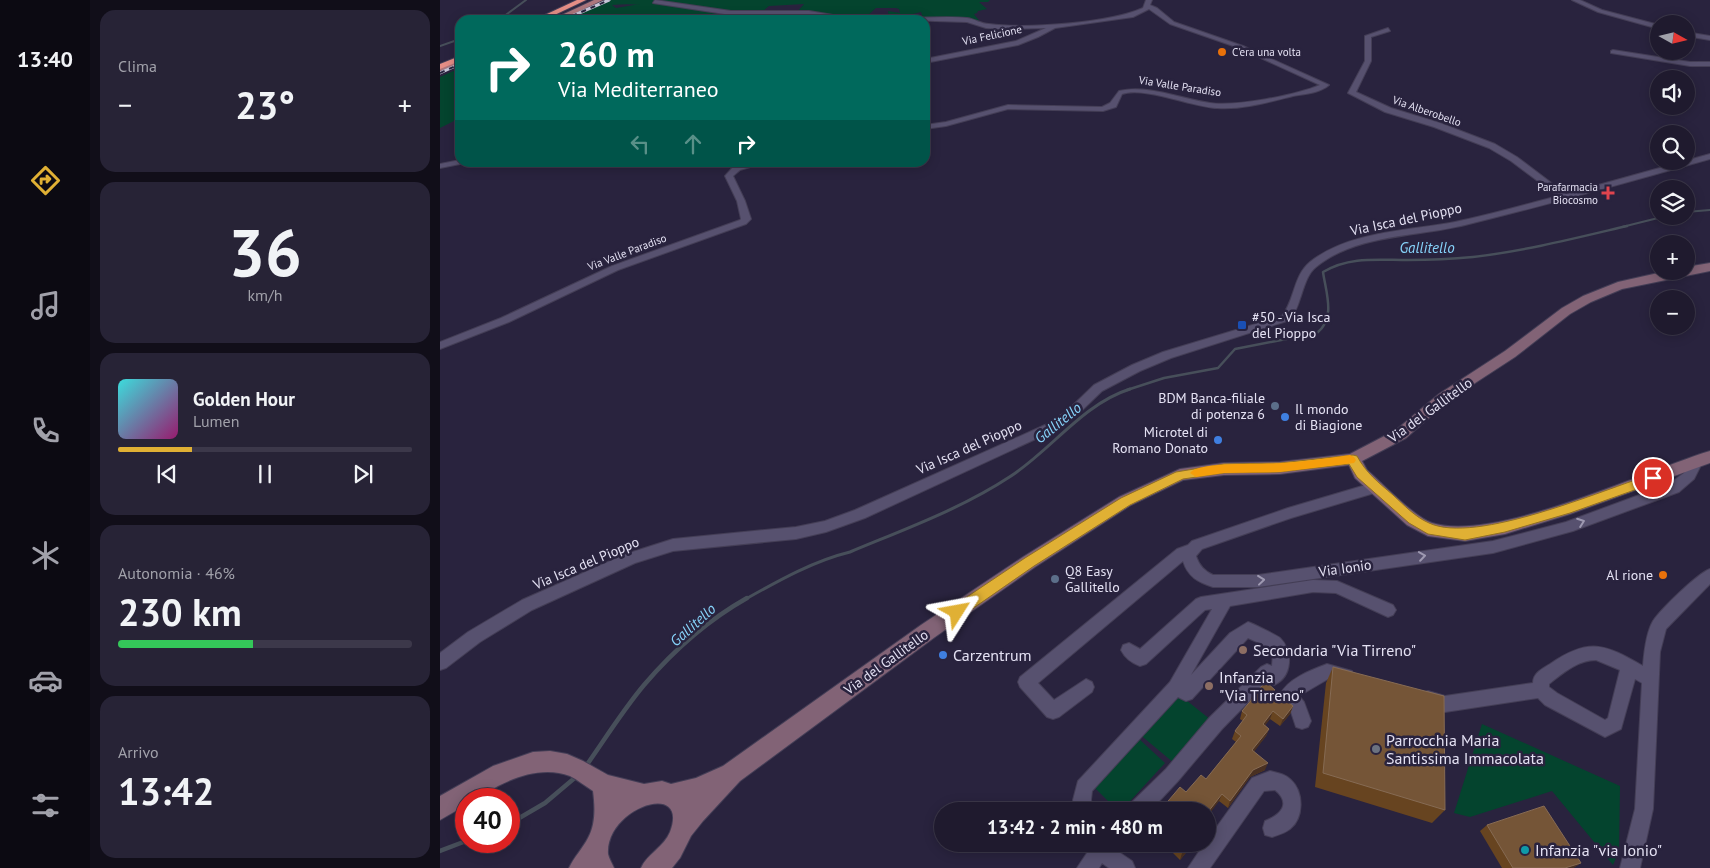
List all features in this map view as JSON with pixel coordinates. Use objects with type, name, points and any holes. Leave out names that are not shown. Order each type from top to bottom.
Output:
[{"type":"highway","points":[[549,15],[582,0]]},
{"type":"highway","points":[[556,15],[590,0]]},
{"type":"main road","points":[[567,15],[600,0]]},
{"type":"main road","points":[[440,65],[455,59]]},
{"type":"street","points":[[1575,0],[1600,11],[1650,25]]},
{"type":"street","points":[[655,2],[732,13],[809,13],[821,15]]},
{"type":"street","name":"Via Felicione","points":[[930,60],[1018,43],[1054,26],[1132,15],[1146,9],[1148,3]]},
{"type":"street","name":"Via Valle Paradiso","points":[[930,126],[946,124],[1013,106],[1103,109],[1116,103],[1120,92],[1128,90],[1208,105],[1231,106],[1320,88],[1326,85],[1240,46],[1172,23],[1148,3]]},
{"type":"street","points":[[930,20],[967,20],[986,26],[999,27],[1054,26]]},
{"type":"street","name":"Via Alberobello","points":[[1388,30],[1368,36],[1368,61],[1352,93],[1388,110],[1437,125],[1492,146],[1514,159],[1564,196]]},
{"type":"street","points":[[1695,36],[1710,38]]},
{"type":"street","points":[[1613,52],[1690,64],[1710,64]]},
{"type":"street","name":"Via Isca del Pioppo","points":[[440,663],[474,637],[527,605],[631,558],[673,545],[796,533],[826,526],[860,514],[1049,428],[1071,414],[1098,388],[1114,379],[1167,355],[1286,318],[1292,312],[1304,275],[1311,266],[1327,254],[1369,240],[1454,224],[1710,156]]},
{"type":"street","points":[[440,166],[455,164]]},
{"type":"street","name":"Via Valle Paradiso","points":[[440,346],[505,320],[615,268],[743,222],[746,219],[741,201],[729,176],[737,168],[741,167]]},
{"type":"street","name":"Via del Gallitello","points":[[1695,269],[1710,267]]},
{"type":"street","name":"Via del Gallitello","points":[[653,868],[672,850],[681,831],[700,806],[732,773],[928,631],[1029,562],[1125,502],[1180,475],[1224,469],[1280,468],[1353,459],[1401,434],[1444,398],[1510,354],[1566,311],[1618,286],[1650,279]]},
{"type":"street","points":[[1353,459],[1361,474],[1413,520],[1428,529],[1465,534],[1505,526],[1570,508],[1703,460]]},
{"type":"street","name":"Via Ionio","points":[[1194,549],[1188,555],[1192,567],[1202,577],[1213,581],[1258,581],[1493,547],[1568,527],[1674,488],[1703,460]]},
{"type":"street","points":[[1086,687],[1053,711],[1026,682],[1182,553],[1194,549],[1197,545],[1288,514],[1376,487]]},
{"type":"street","points":[[1630,868],[1644,809],[1652,652],[1659,626],[1710,575]]},
{"type":"street","points":[[1129,650],[1140,658],[1201,604],[1313,586],[1337,587],[1388,610]]},
{"type":"street","points":[[1082,802],[1084,787],[1176,687],[1225,600]]},
{"type":"street","points":[[1146,802],[1172,775],[1216,723],[1267,672],[1274,677],[1280,670],[1281,651],[1273,641],[1262,638],[1248,629],[1236,638],[1186,693],[1176,687]]},
{"type":"street","points":[[1629,667],[1625,690],[1615,723],[1605,729],[1551,699],[1541,690],[1541,680],[1560,666],[1588,653],[1603,654],[1629,667],[1650,679]]},
{"type":"street","points":[[1302,721],[1298,708],[1288,695],[1298,686],[1327,670],[1363,681]]},
{"type":"street","points":[[1409,693],[1445,704],[1541,690]]},
{"type":"street","points":[[440,809],[496,776],[527,763],[550,761],[568,765],[602,784],[642,794]]},
{"type":"street","name":"Via del Gallitello","points":[[642,794],[657,792],[671,794],[696,789],[732,773]]},
{"type":"street","points":[[1198,868],[1258,784],[1264,781],[1279,782],[1291,794],[1292,806],[1289,818],[1282,826],[1272,828]]},
{"type":"street","points":[[602,784],[606,804],[596,852],[602,868]]},
{"type":"street","points":[[580,868],[621,805],[642,794]]},
{"type":"street","points":[[671,794],[680,805],[683,814],[681,831]]},
{"type":"street","points":[[1087,868],[1096,852]]},
{"type":"street","points":[[1107,852],[1125,868]]},
{"type":"green space","points":[[611,0],[990,0],[988,2],[979,2],[987,9],[974,14],[981,23],[930,19],[930,15],[922,15],[921,12],[909,15],[888,15],[888,11],[900,13],[899,9],[896,8],[876,8],[868,15],[824,15],[798,11],[804,4],[769,6],[763,11],[773,11],[754,14],[577,15]],"holes":[[[612,5],[636,5],[616,8]]]},
{"type":"green space","points":[[455,70],[455,120],[440,128],[440,77]]},
{"type":"green space","points":[[1176,692],[1211,720],[1174,763],[1138,733]]},
{"type":"green space","points":[[1482,724],[1620,786],[1619,851],[1613,865],[1552,791],[1470,817],[1454,813]]},
{"type":"green space","points":[[1138,738],[1165,763],[1129,802],[1109,802],[1093,786]]},
{"type":"building","name":"Parrocchia Maria Santissima Immacolata","points":[[1333,667],[1444,696],[1445,810],[1323,773]]},
{"type":"building","points":[[1266,682],[1293,706],[1283,719],[1273,711],[1263,724],[1269,729],[1252,750],[1268,763],[1253,770],[1230,801],[1222,794],[1216,802],[1167,802],[1180,787],[1186,792],[1201,775],[1206,779],[1241,736],[1235,731],[1247,715],[1242,711],[1254,697],[1252,696]]},
{"type":"building","name":"Infanzia \"via Ionio\"","points":[[1544,806],[1581,863],[1565,868],[1513,868],[1487,825]]},
{"type":"waterway","points":[[506,15],[526,0]]},
{"type":"waterway","points":[[440,46],[455,41]]},
{"type":"waterway","name":"Gallitello","points":[[1695,211],[1710,210]]},
{"type":"waterway","name":"Gallitello","points":[[1622,227],[1650,220]]},
{"type":"waterway","name":"Gallitello","points":[[1130,389],[1164,378],[1218,368],[1235,349],[1317,333],[1323,327],[1328,313],[1323,272],[1343,263],[1364,260],[1473,257],[1550,244],[1627,226]]},
{"type":"waterway","name":"Gallitello","points":[[744,600],[809,566],[912,527],[972,499],[1026,465],[1097,405],[1130,389]]},
{"type":"waterway","name":"Gallitello","points":[[586,766],[621,714],[655,672],[705,626],[747,598]]},
{"type":"waterway","name":"Gallitello","points":[[520,818],[545,803],[577,776]]},
{"type":"waterway","name":"Gallitello","points":[[440,851],[455,845]]},
{"type":"railway","points":[[574,15],[609,0]]},
{"type":"railway","points":[[440,73],[455,66]]},
{"type":"slow traffic","points":[[1196,473],[1224,469],[1280,468],[1350,460]]},
{"type":"place","name":"C'era una volta","points":[[1222,52]]},
{"type":"place","name":"Parafarmacia Biocosmo","points":[[1608,193]]},
{"type":"place","name":"#50 - Via Isca del Pioppo","points":[[1242,325]]},
{"type":"place","name":"BDM Banca-filiale di potenza 6","points":[[1275,406]]},
{"type":"place","name":"Il mondo di Biagione","points":[[1285,417]]},
{"type":"place","name":"Microtel di Romano Donato","points":[[1218,440]]},
{"type":"place","name":"Al rione","points":[[1663,575]]},
{"type":"place","name":"Q8 Easy Gallitello","points":[[1055,579]]},
{"type":"place","name":"Secondaria \"Via Tirreno\"","points":[[1243,650]]},
{"type":"place","name":"Carzentrum","points":[[943,655]]},
{"type":"place","name":"Infanzia \"Via Tirreno\"","points":[[1209,686]]},
{"type":"place","name":"Parrocchia Maria Santissima Immacolata","points":[[1376,749]]},
{"type":"place","name":"Infanzia \"via Ionio\"","points":[[1525,850]]},
{"type":"route","points":[[957,612],[1029,562],[1125,502],[1180,475],[1224,469],[1280,468],[1353,459],[1361,474],[1413,520],[1428,529],[1465,534],[1505,526],[1570,508],[1653,478]]}]
